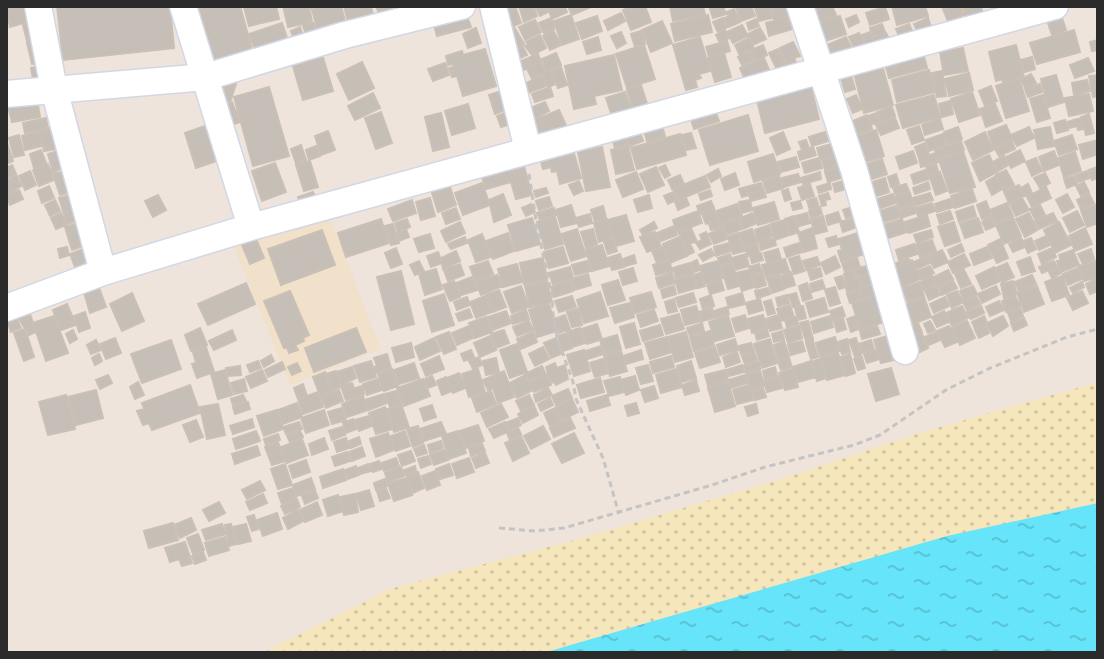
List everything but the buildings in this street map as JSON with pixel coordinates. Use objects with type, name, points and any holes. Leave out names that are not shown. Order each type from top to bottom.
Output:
[{"type":"street","points":[[38,6],[54,89],[103,272]]},
{"type":"street","points":[[183,6],[251,227]]},
{"type":"street","points":[[6,94],[206,77],[345,35],[462,6]]},
{"type":"street","points":[[493,6],[528,150]]},
{"type":"street","points":[[800,6],[854,170],[905,351]]},
{"type":"street","points":[[6,308],[103,272],[251,227],[1055,6]]},
{"type":"path","points":[[528,150],[537,227],[553,300],[557,337],[576,399],[603,458],[619,514]]},
{"type":"path","points":[[499,528],[535,531],[564,528],[619,514],[765,467],[854,445],[880,435],[946,390],[988,369],[1067,337],[1098,329]]},
{"type":"shaded area","points":[[329,215],[381,349],[290,385],[232,243]]},
{"type":"sand","points":[[1098,382],[1098,531],[705,653],[262,653],[390,589],[575,540],[778,480],[916,434]]},
{"type":"water","points":[[1098,503],[1098,653],[543,653],[947,536]]}]
